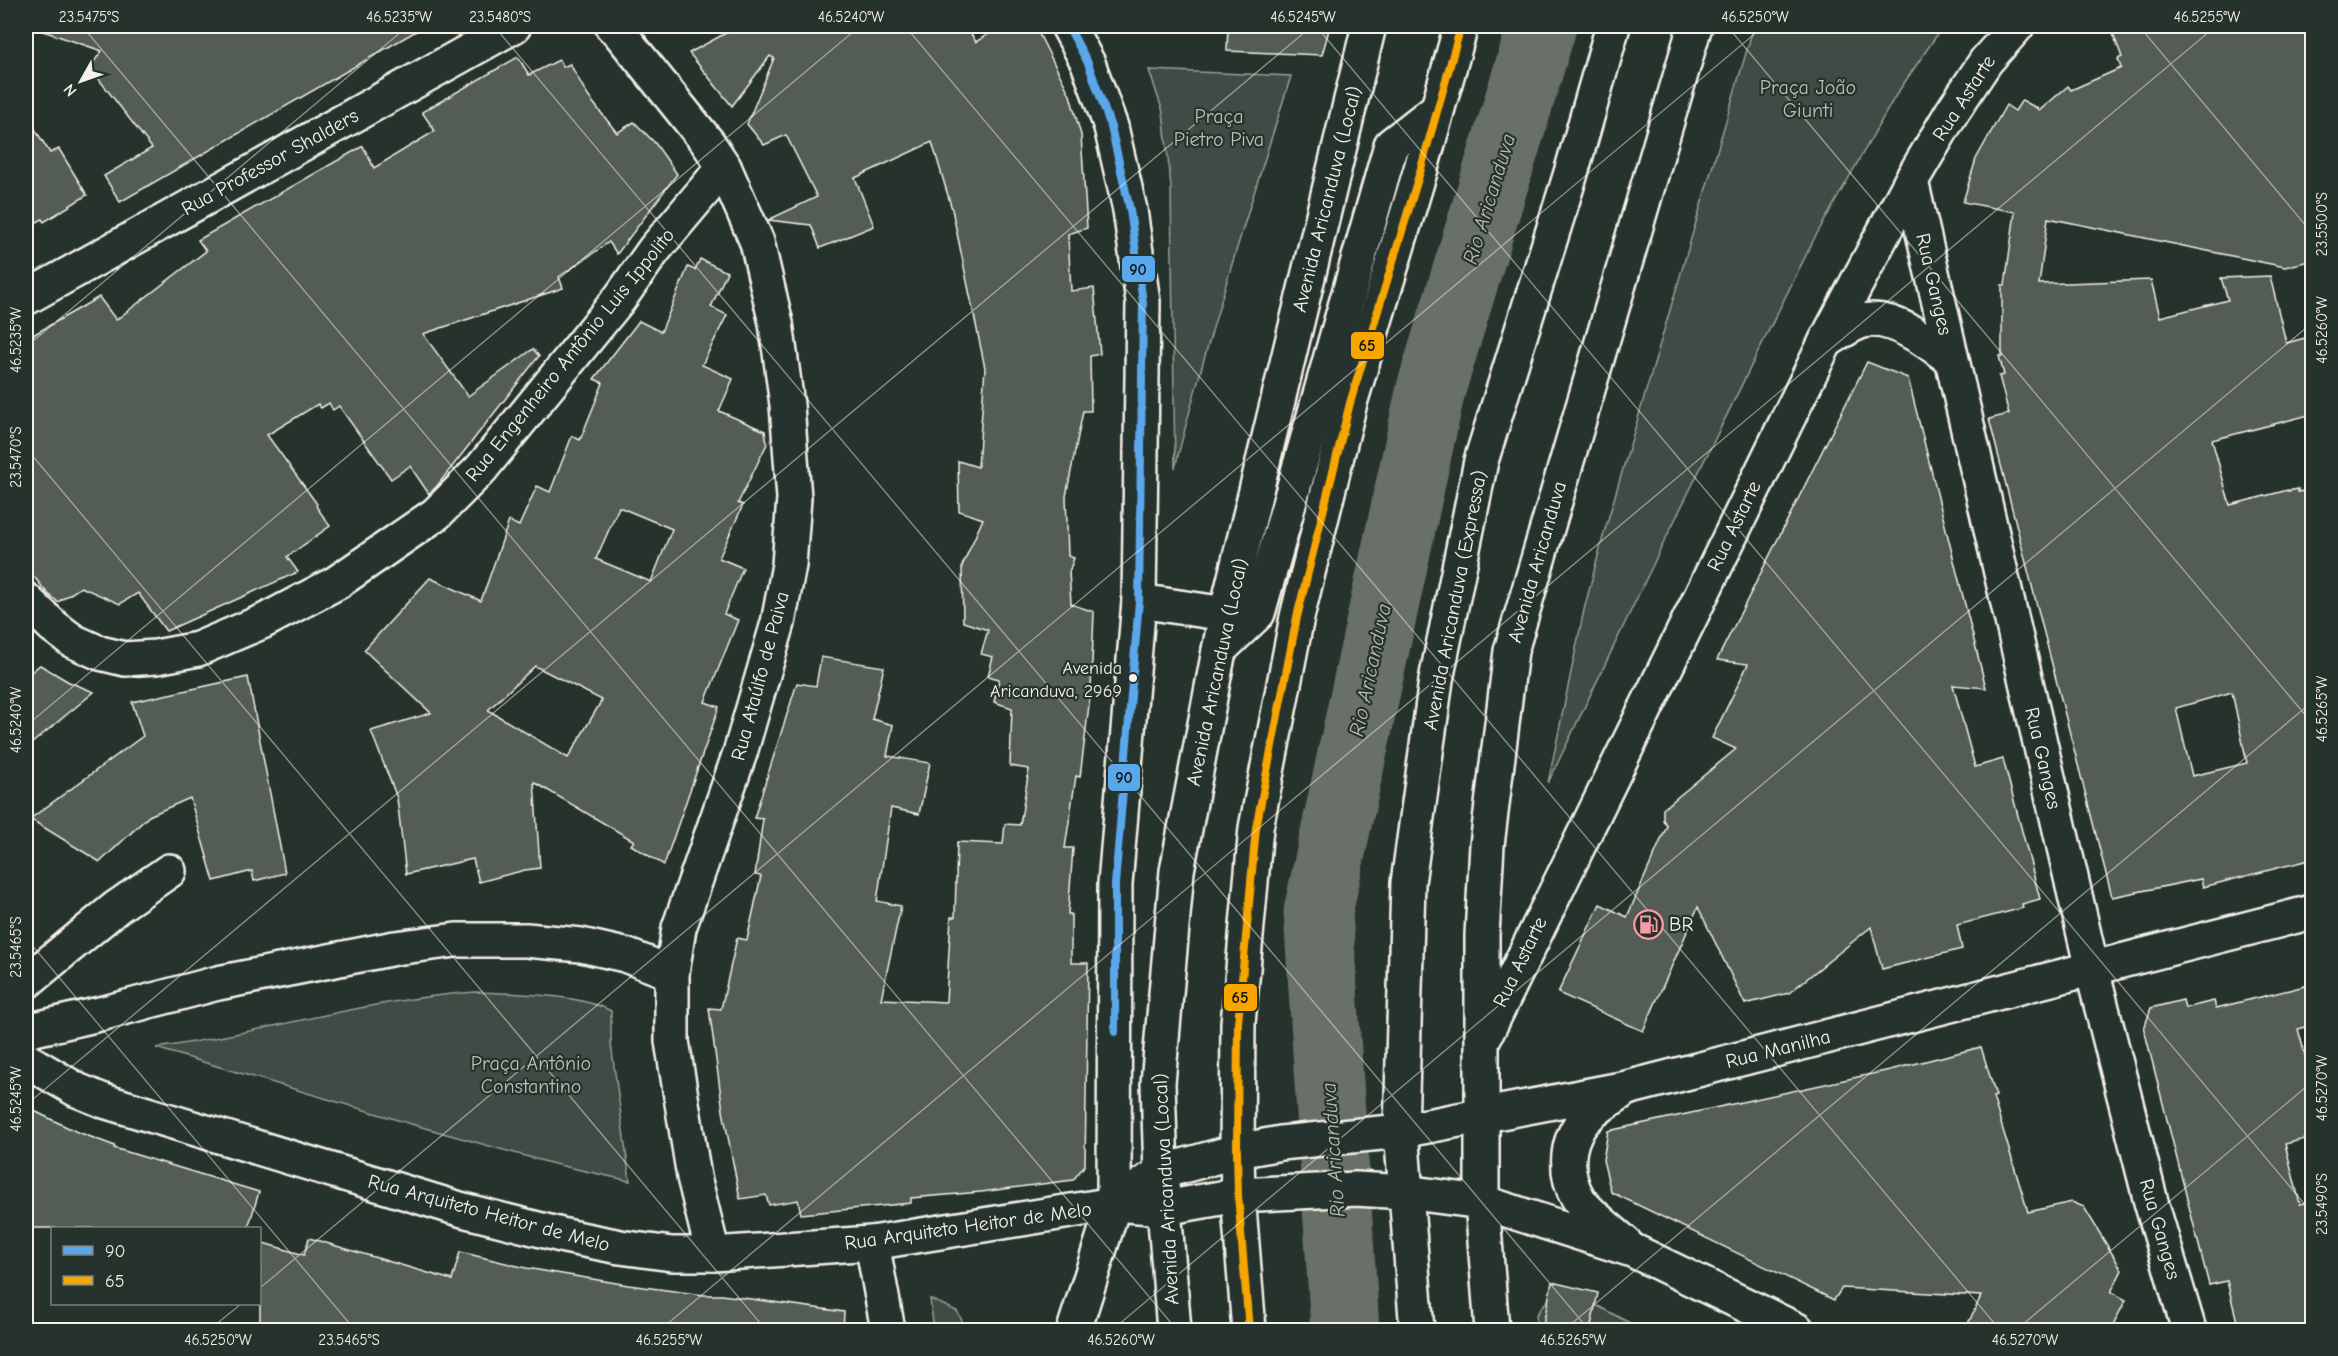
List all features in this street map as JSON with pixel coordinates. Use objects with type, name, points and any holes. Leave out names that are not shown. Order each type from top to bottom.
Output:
[{"type":"main road","name":"Rua Professor Shalders","points":[[26,298],[514,26]]},
{"type":"main road","name":"Rua Ataúlfo de Paiva","points":[[612,26],[708,143],[724,167],[757,242],[776,323],[787,405],[794,498],[789,565],[778,624],[740,753],[679,928],[672,973],[674,1053],[694,1177],[713,1254]]},
{"type":"main road","points":[[1068,26],[1088,63],[1111,127],[1130,210],[1143,302],[1138,601],[1115,884],[1114,1204],[1074,1330]]},
{"type":"main road","name":"Avenida Aricanduva (Local)","points":[[1173,1330],[1161,1172],[1158,1083],[1178,871],[1226,614],[1369,26]]},
{"type":"main road","points":[[1249,1330],[1238,1195],[1238,1023],[1256,828],[1298,617],[1348,414],[1461,26]]},
{"type":"main road","name":"Avenida Aricanduva (Expressa)","points":[[1417,1330],[1401,1131],[1408,883],[1436,680],[1481,461],[1571,173],[1613,26]]},
{"type":"main road","name":"Avenida Aricanduva","points":[[1481,1116],[1482,935],[1487,845],[1511,651],[1695,26]]},
{"type":"main road","name":"Rua Astarte","points":[[1481,1043],[1826,341],[1911,181],[1986,61],[2017,26]]},
{"type":"main road","points":[[1219,650],[1258,613],[1391,145],[1437,109]]},
{"type":"main road","name":"Rua Engenheiro Antônio Luis Ippolito","points":[[26,600],[53,626],[73,641],[125,659],[156,657],[198,649],[264,621],[336,583],[436,514],[481,469],[620,298],[654,250],[724,167]]},
{"type":"main road","name":"Rua Ganges","points":[[1911,181],[2092,969],[2151,1202],[2189,1330]]},
{"type":"main road","points":[[1826,341],[1863,321],[1884,322],[1924,338],[1951,359]]},
{"type":"main road","points":[[1138,601],[1226,614]]},
{"type":"main road","points":[[26,982],[117,907],[169,871]]},
{"type":"main road","name":"Rua Manilha","points":[[1237,1151],[1281,1143],[1401,1131],[1627,1088],[2313,912]]},
{"type":"main road","points":[[26,1031],[104,1013],[218,982],[395,948],[456,940],[526,940],[581,945],[625,955],[672,973]]},
{"type":"main road","name":"Rua Arquiteto Heitor de Melo","points":[[26,1060],[77,1090],[104,1101],[464,1210],[565,1236],[672,1254],[713,1254],[872,1243],[1114,1204],[1164,1208],[1238,1195],[1356,1189],[1405,1192],[1482,1202],[1632,1250]]},
{"type":"main road","points":[[1627,1088],[1595,1109],[1580,1125],[1570,1149],[1568,1173],[1579,1200],[1632,1250],[1797,1330]]},
{"type":"main road","points":[[1481,1116],[1482,1202],[1492,1330]]},
{"type":"main road","name":"Rua Arquiteto Heitor de Melo","points":[[1114,1204],[1161,1172],[1237,1151]]},
{"type":"main road","points":[[872,1243],[888,1330]]},
{"type":"green space","name":"Praça João Giunti","points":[[1754,26],[1943,26],[1896,95],[1814,239],[1548,783],[1584,610],[1604,533]]},
{"type":"green space","name":"Praça Pietro Piva","points":[[1149,70],[1291,76],[1215,320],[1175,468],[1171,187],[1163,112]]},
{"type":"green space","name":"Praça Antônio Constantino","points":[[476,992],[563,998],[597,1005],[611,1011],[611,1044],[630,1181],[554,1164],[418,1126],[156,1048],[395,1002]]},
{"type":"green space","points":[[1556,1295],[1594,1304],[1643,1330],[1538,1330],[1536,1315],[1544,1304]]},
{"type":"green space","points":[[930,1299],[957,1311],[967,1330],[934,1330]]},
{"type":"building","points":[[43,26],[425,26],[120,202],[104,176],[152,148],[98,78],[87,71],[102,51],[43,31]]},
{"type":"building","points":[[717,26],[966,26],[976,42],[1001,26],[1035,26],[1070,95],[1081,135],[1087,228],[1068,234],[1071,291],[1094,288],[1100,354],[1090,356],[1091,411],[1083,411],[1066,496],[1068,556],[1074,558],[1069,572],[1071,604],[1094,612],[1091,689],[1080,777],[1076,776],[1065,848],[1073,848],[1068,914],[1071,914],[1071,963],[1088,963],[1085,1165],[1073,1180],[911,1198],[911,1203],[801,1214],[798,1200],[769,1205],[766,1195],[740,1199],[723,1111],[709,1008],[721,1009],[737,938],[747,940],[761,876],[755,875],[763,819],[754,818],[797,683],[816,686],[821,657],[884,667],[872,719],[893,725],[887,756],[930,763],[919,814],[891,808],[877,901],[901,906],[881,999],[946,1002],[951,917],[955,917],[957,842],[1003,844],[1005,824],[1020,825],[1029,769],[1010,766],[1012,708],[994,702],[999,679],[988,676],[993,657],[981,654],[988,630],[963,622],[962,566],[983,519],[959,511],[958,461],[978,467],[985,368],[952,209],[932,142],[855,178],[874,226],[820,248],[811,225],[768,220],[817,197],[786,135],[764,145],[747,124],[774,58],[770,56],[732,106],[689,53],[728,32]]},
{"type":"building","points":[[1228,26],[1330,26],[1322,55],[1227,51]]},
{"type":"building","points":[[2110,26],[2313,26],[2313,260],[2285,267],[2048,218],[2039,284],[2151,280],[2160,317],[2228,300],[2221,278],[2270,276],[2286,343],[2313,336],[2313,414],[2212,440],[2230,505],[2288,490],[2298,489],[2298,492],[2313,489],[2313,859],[2203,887],[2201,879],[2112,897],[1989,419],[2009,414],[1999,376],[2004,375],[1999,356],[2002,356],[2002,285],[2005,285],[2015,212],[1963,202],[1976,159],[2006,105],[2015,111],[2022,100],[2040,110],[2068,86],[2071,90],[2121,68],[2118,59],[2122,57]],"holes":[[[2232,692],[2247,763],[2192,776],[2176,708]]]},
{"type":"building","points":[[518,57],[529,75],[559,60],[563,67],[570,64],[588,96],[617,133],[634,122],[655,143],[677,174],[617,254],[609,242],[559,277],[563,288],[423,334],[468,396],[533,349],[539,356],[437,486],[429,494],[410,466],[391,479],[339,406],[333,410],[329,403],[321,408],[318,404],[267,435],[317,504],[316,506],[330,526],[287,557],[298,572],[166,631],[138,593],[120,604],[81,587],[58,602],[48,594],[26,567],[26,339],[99,297],[116,320],[206,251],[198,240],[363,146],[374,168],[435,131],[422,112]]},
{"type":"building","points":[[26,115],[50,153],[59,149],[87,195],[44,222],[42,219],[26,229]]},
{"type":"building","points":[[700,259],[727,272],[711,307],[727,315],[702,365],[733,379],[719,411],[765,431],[767,444],[738,503],[743,505],[719,558],[743,568],[724,614],[738,620],[705,702],[719,707],[664,865],[631,845],[634,841],[534,782],[540,868],[479,882],[473,859],[406,874],[397,798],[371,731],[431,713],[364,650],[430,578],[481,601],[509,521],[519,526],[537,486],[550,492],[572,436],[580,440],[603,383],[594,379],[639,321],[661,332],[688,267],[695,270]],"holes":[[[619,507],[672,529],[651,582],[596,559]],[[535,666],[602,700],[568,758],[488,710]]]},
{"type":"building","points":[[1867,362],[1908,378],[1986,688],[1953,685],[1975,767],[2003,759],[2040,899],[2022,904],[2023,908],[1957,925],[1962,949],[1882,969],[1871,927],[1789,993],[1745,1004],[1698,907],[1643,1031],[1558,993],[1600,904],[1627,917],[1667,826],[1663,820],[1663,809],[1736,749],[1712,738],[1748,664],[1717,660]]},
{"type":"building","points":[[40,665],[69,682],[94,692],[26,748],[26,676]]},
{"type":"building","points":[[248,677],[285,873],[254,881],[252,871],[214,881],[190,798],[149,816],[100,862],[30,819],[143,736],[132,702]]},
{"type":"building","points":[[2313,984],[2313,1025],[2298,1029],[2313,1085],[2313,1137],[2285,1144],[2300,1204],[2313,1201],[2313,1330],[2239,1330],[2227,1281],[2209,1285],[2144,1029],[2151,1008],[2183,1000],[2185,1008],[2214,1001],[2216,1008]]},
{"type":"building","points":[[1981,1047],[1996,1096],[1993,1097],[2028,1212],[2072,1202],[2084,1207],[2122,1270],[2111,1292],[2126,1300],[2110,1330],[1965,1330],[1981,1296],[1842,1288],[1834,1300],[1611,1192],[1603,1160],[1608,1131],[1890,1070]]},
{"type":"building","points":[[26,1107],[75,1131],[115,1146],[114,1148],[259,1192],[248,1227],[26,1228]]},
{"type":"building","points":[[309,1238],[452,1280],[460,1252],[526,1268],[628,1285],[844,1312],[843,1330],[260,1330],[261,1242],[304,1255]]},
{"type":"building","points":[[1552,1282],[1598,1293],[1590,1330],[1542,1330]]},
{"type":"waterway","name":"Rio Aricanduva","points":[[1345,1330],[1318,912],[1431,389],[1542,26]]},
{"type":"transit line","name":"90","points":[[1068,26],[1088,63],[1111,127],[1130,210],[1143,302],[1139,601],[1115,884],[1115,1032]]},
{"type":"transit line","name":"65","points":[[1249,1330],[1238,1195],[1238,1023],[1256,828],[1297,617],[1350,403],[1420,172],[1461,26]]},
{"type":"place","name":"Avenida Aricanduva, 2969","points":[[1133,678]]},
{"type":"place","name":"BR","points":[[1648,924]]}]
